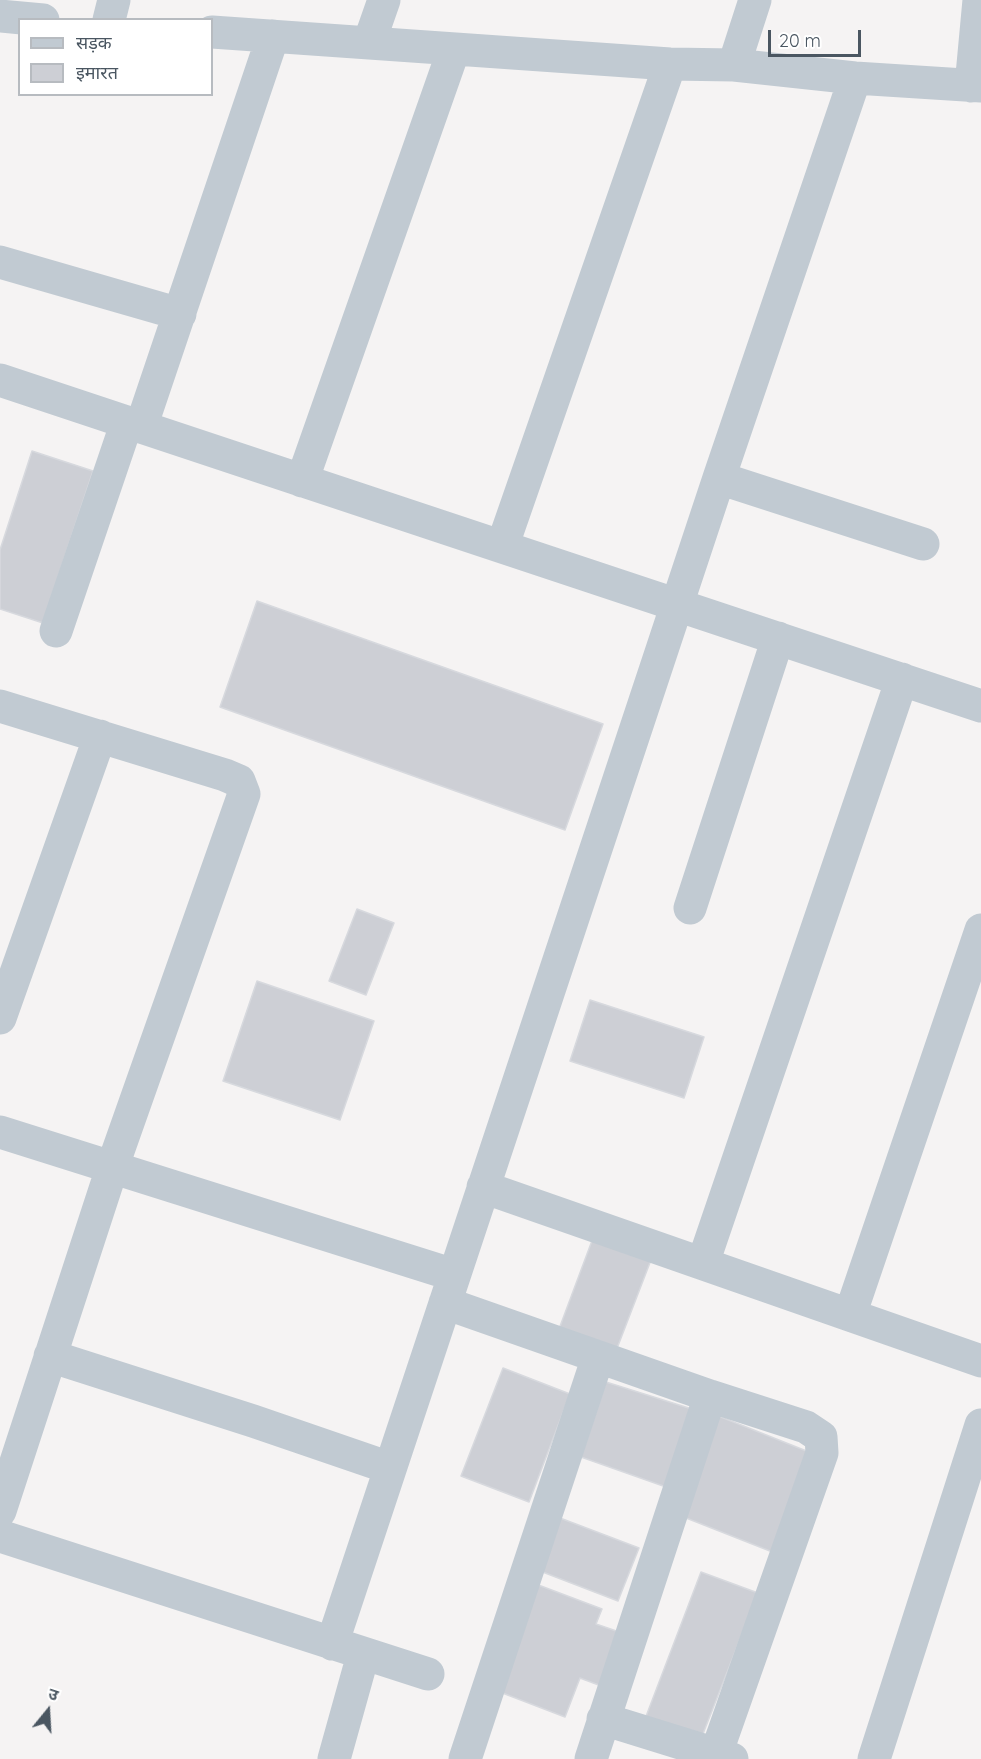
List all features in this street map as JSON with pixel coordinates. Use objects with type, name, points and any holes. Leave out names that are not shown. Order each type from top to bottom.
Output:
[{"type":"street","points":[[110,18],[114,0]]},
{"type":"street","points":[[369,43],[384,0]]},
{"type":"street","points":[[734,65],[755,0]]},
{"type":"street","points":[[213,32],[670,64],[734,65],[855,78],[976,86],[979,0]]},
{"type":"street","points":[[0,16],[22,18]]},
{"type":"street","points":[[56,631],[134,425],[180,314],[273,36]]},
{"type":"street","points":[[302,481],[454,49]]},
{"type":"street","points":[[502,547],[670,64]]},
{"type":"street","points":[[332,1644],[719,478],[855,78]]},
{"type":"street","points":[[0,262],[180,314]]},
{"type":"street","points":[[0,380],[981,706]]},
{"type":"street","points":[[719,478],[923,544]]},
{"type":"street","points":[[690,908],[778,638]]},
{"type":"street","points":[[703,1263],[902,680]]},
{"type":"street","points":[[0,706],[225,775],[238,781],[244,794],[112,1168],[0,1511]]},
{"type":"street","points":[[0,1018],[100,736]]},
{"type":"street","points":[[850,1315],[981,930]]},
{"type":"street","points":[[0,1132],[112,1168],[450,1289],[598,1357],[806,1426],[821,1437],[822,1453],[724,1756],[603,1719]]},
{"type":"street","points":[[483,1187],[981,1361]]},
{"type":"street","points":[[50,1356],[390,1468]]},
{"type":"street","points":[[465,1759],[598,1357]]},
{"type":"street","points":[[591,1759],[710,1396]]},
{"type":"street","points":[[874,1759],[981,1425]]},
{"type":"street","points":[[0,1536],[428,1674]]},
{"type":"street","points":[[334,1759],[363,1654]]},
{"type":"building","points":[[32,451],[93,471],[43,623],[0,609],[0,550]]},
{"type":"building","points":[[257,601],[603,724],[565,830],[220,707]]},
{"type":"building","points":[[357,909],[394,923],[366,995],[329,981]]},
{"type":"building","points":[[257,981],[374,1021],[340,1120],[223,1081]]},
{"type":"building","points":[[590,1000],[704,1037],[684,1098],[570,1061]]},
{"type":"building","points":[[593,1238],[651,1260],[616,1351],[559,1329]]},
{"type":"building","points":[[503,1368],[570,1394],[529,1502],[461,1476]]},
{"type":"building","points":[[606,1382],[695,1410],[666,1487],[581,1457]]},
{"type":"building","points":[[716,1415],[814,1454],[775,1553],[676,1514]]},
{"type":"building","points":[[560,1518],[639,1548],[618,1601],[540,1571]]},
{"type":"building","points":[[701,1572],[758,1593],[701,1739],[645,1719]]},
{"type":"building","points":[[533,1583],[602,1609],[596,1624],[625,1634],[604,1687],[580,1678],[565,1717],[492,1689]]}]
